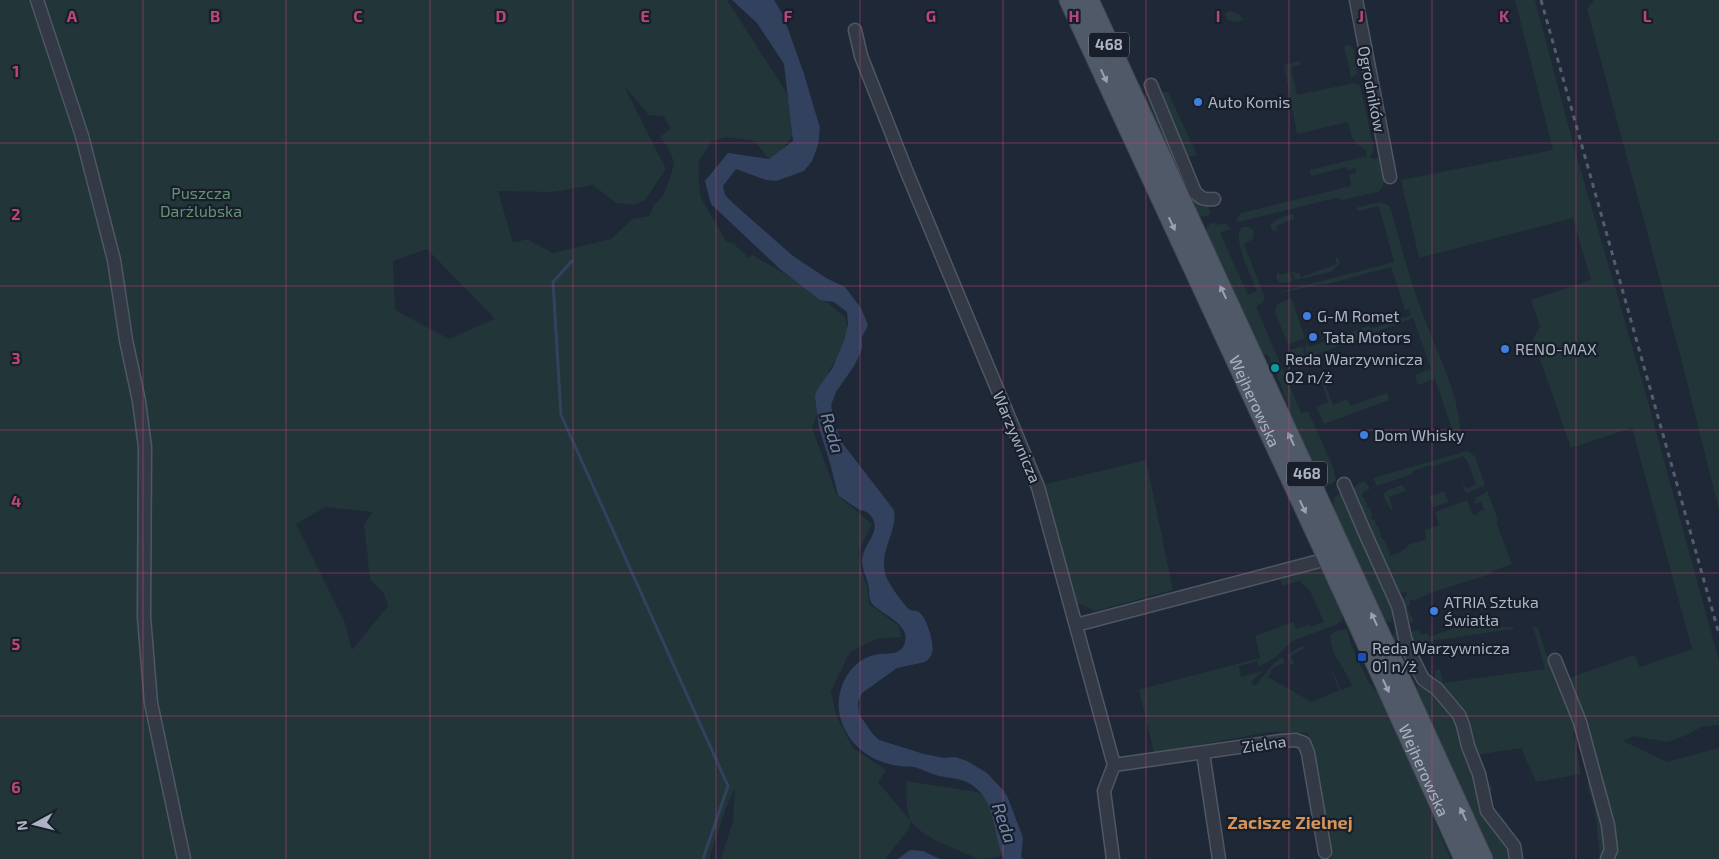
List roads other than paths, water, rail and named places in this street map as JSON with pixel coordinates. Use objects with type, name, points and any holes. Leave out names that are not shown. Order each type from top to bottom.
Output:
[{"type":"main road","name":"Wejherowska","points":[[1069,0],[1464,859]]},
{"type":"main road","name":"Wejherowska","points":[[1089,0],[1332,526],[1483,859]]},
{"type":"street","points":[[36,0],[82,136],[114,260],[126,340],[139,401],[145,447],[144,617],[151,702],[184,859]]},
{"type":"street","name":"Ogrodników","points":[[1356,0],[1390,177]]},
{"type":"street","name":"Warzywnicza","points":[[854,30],[861,56],[906,170],[1038,487],[1114,765]]},
{"type":"street","points":[[1151,85],[1195,192],[1200,198],[1205,200],[1214,199]]},
{"type":"street","points":[[1344,484],[1398,606],[1405,638],[1412,657],[1423,679],[1437,689],[1459,715],[1479,774],[1487,811],[1514,846],[1516,859]]},
{"type":"street","points":[[1076,625],[1328,560]]},
{"type":"street","points":[[1555,660],[1580,722],[1608,825],[1611,850],[1607,859]]},
{"type":"street","name":"Zielna","points":[[1114,765],[1296,740],[1304,743],[1308,753],[1325,852]]},
{"type":"street","points":[[1203,753],[1219,859]]},
{"type":"street","points":[[1113,859],[1104,791],[1114,765]]},
{"type":"water","name":"Reda","points":[[732,0],[774,0],[783,15],[804,74],[820,128],[818,145],[812,161],[804,171],[776,181],[766,180],[736,169],[723,186],[725,195],[793,256],[826,278],[845,287],[861,308],[868,325],[862,337],[862,348],[859,356],[836,392],[831,405],[835,426],[843,444],[894,510],[893,527],[885,552],[884,569],[890,585],[905,605],[910,610],[918,611],[923,616],[928,626],[933,649],[930,657],[925,662],[897,668],[862,693],[858,702],[859,714],[879,740],[924,754],[944,758],[955,757],[967,761],[987,773],[1008,798],[1023,838],[1021,857],[1023,859],[1004,859],[989,807],[975,787],[961,780],[936,775],[914,767],[888,764],[878,760],[868,755],[852,741],[842,722],[839,711],[840,693],[846,677],[852,669],[865,658],[899,651],[904,645],[906,637],[899,624],[873,605],[870,600],[862,560],[874,531],[874,521],[868,513],[860,510],[838,495],[819,428],[815,396],[833,367],[844,341],[848,325],[847,312],[834,302],[820,300],[780,269],[711,204],[705,181],[728,153],[769,159],[793,141],[784,64],[757,23]]},
{"type":"water","points":[[910,850],[923,851],[940,859],[898,859]]},
{"type":"waterway","points":[[572,261],[553,282],[561,415],[728,786],[703,859]]},
{"type":"railway","points":[[1541,0],[1719,634]]},
{"type":"place","name":"Auto Komis","points":[[1198,102]]},
{"type":"place","name":"G-M Romet","points":[[1307,316]]},
{"type":"place","name":"Tata Motors","points":[[1313,337]]},
{"type":"place","name":"RENO-MAX","points":[[1505,349]]},
{"type":"place","name":"Reda Warzywnicza 02 n/ż","points":[[1275,368]]},
{"type":"place","name":"Dom Whisky","points":[[1364,435]]},
{"type":"place","name":"ATRIA Sztuka Światła","points":[[1434,611]]},
{"type":"place","name":"Reda Warzywnicza 01 n/ż","points":[[1362,657]]},
{"type":"district","name":"Zacisze Zielnej","points":[[1290,823]]},
{"type":"park label","name":"Puszcza Darżlubska","points":[[201,202]]}]
